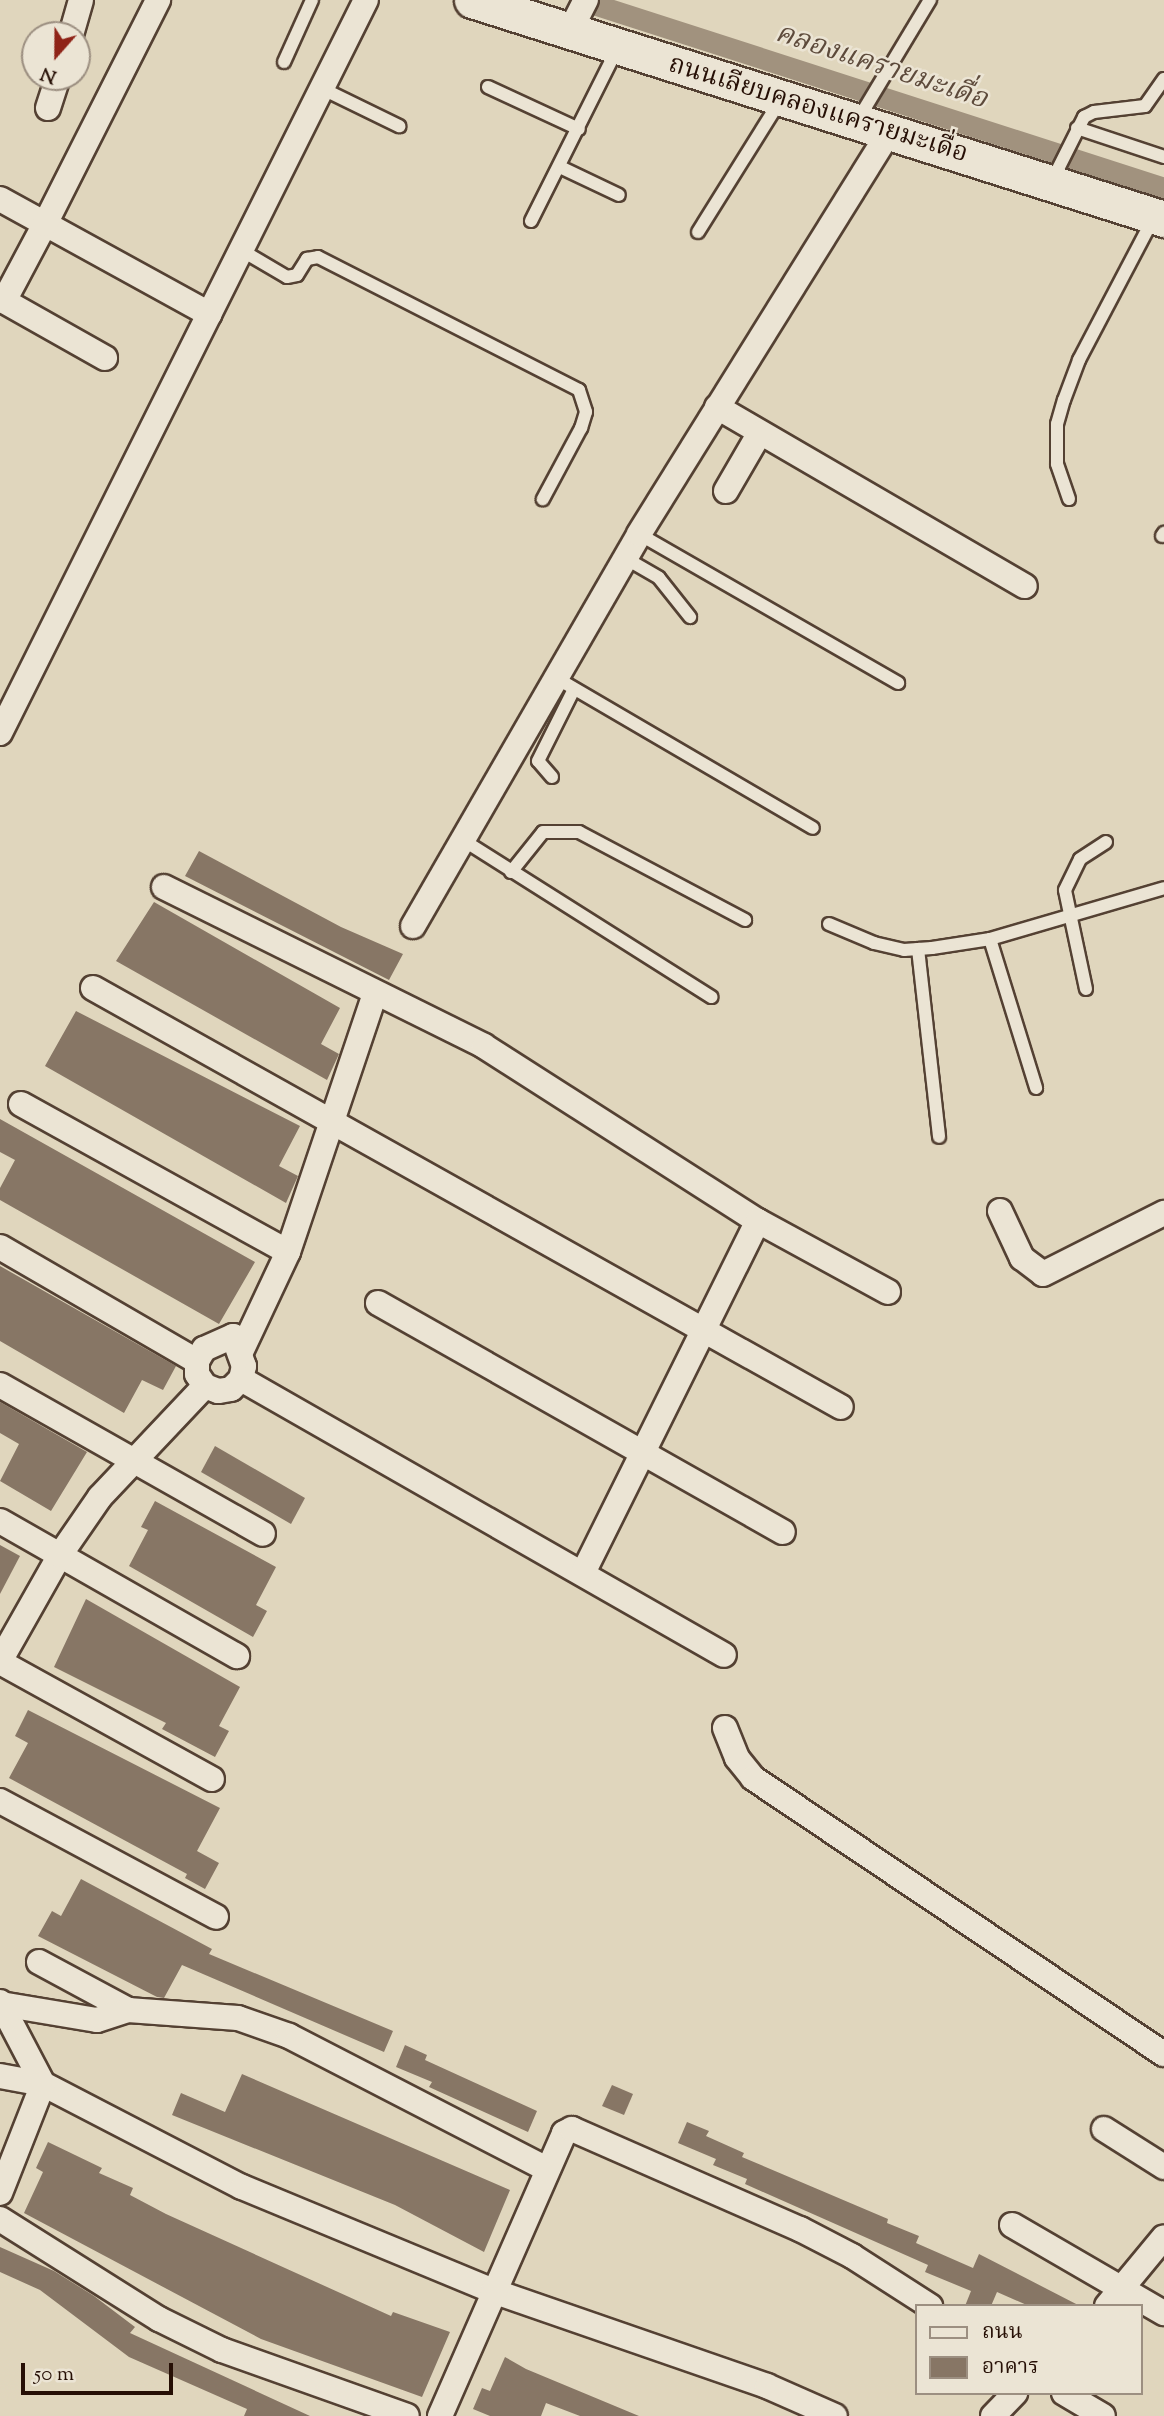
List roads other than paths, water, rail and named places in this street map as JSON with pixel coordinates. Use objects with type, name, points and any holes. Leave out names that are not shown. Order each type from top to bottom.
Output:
[{"type":"street","points":[[75,21],[81,0]]},
{"type":"street","points":[[105,358],[2,300],[45,224],[158,0]]},
{"type":"street","points":[[0,733],[324,89],[366,0]]},
{"type":"street","name":"ถนนเลียบคลองแครายมะเดื่อ","points":[[472,0],[579,13],[618,47],[782,98],[874,116],[1056,173],[1159,218]]},
{"type":"street","points":[[48,108],[53,91]]},
{"type":"street","points":[[413,926],[463,839],[566,684],[625,558],[717,408],[874,116]]},
{"type":"street","points":[[0,199],[209,314]]},
{"type":"street","points":[[717,408],[759,435],[1025,586]]},
{"type":"street","points":[[726,491],[759,435]]},
{"type":"street","points":[[164,887],[484,1046],[758,1222],[888,1292]]},
{"type":"street","points":[[93,988],[702,1332],[841,1407]]},
{"type":"street","points":[[240,1353],[288,1252],[334,1124],[375,993]]},
{"type":"street","points":[[21,1104],[288,1252]]},
{"type":"street","points":[[1000,1211],[1022,1258],[1043,1274],[1164,1213]]},
{"type":"street","points":[[583,1573],[758,1222]]},
{"type":"street","points":[[0,1247],[197,1361]]},
{"type":"street","points":[[378,1303],[642,1455],[783,1532]]},
{"type":"street","points":[[233,1336],[244,1366],[241,1379],[231,1389],[218,1391],[205,1386],[197,1374],[197,1361],[204,1349],[233,1336]]},
{"type":"street","points":[[241,1379],[723,1655]]},
{"type":"street","points":[[0,1385],[263,1534]]},
{"type":"street","points":[[205,1386],[132,1461],[60,1555],[0,1661],[212,1779]]},
{"type":"street","points":[[0,1521],[237,1656]]},
{"type":"street","points":[[725,1728],[737,1758],[753,1778],[1164,2054]]},
{"type":"street","points":[[0,1801],[216,1917]]},
{"type":"street","points":[[39,1962],[128,2010]]},
{"type":"street","points":[[1,2003],[97,2020],[128,2010],[238,2018],[289,2036],[547,2169]]},
{"type":"street","points":[[0,2193],[43,2084],[1,2003]]},
{"type":"street","points":[[0,2076],[43,2084],[242,2188],[493,2291],[767,2386],[835,2416]]},
{"type":"street","points":[[1104,2129],[1164,2167]]},
{"type":"street","points":[[440,2416],[564,2133],[584,2131],[800,2229],[852,2256],[927,2304]]},
{"type":"street","points":[[0,2219],[159,2319],[222,2350],[407,2416]]},
{"type":"street","points":[[1012,2225],[1116,2298],[1135,2304]]},
{"type":"street","points":[[1116,2298],[1164,2238]]},
{"type":"street","points":[[1143,2306],[1164,2313]]},
{"type":"street","points":[[993,2416],[1013,2395]]},
{"type":"street","points":[[1068,2395],[1103,2416]]},
{"type":"lane","points":[[284,62],[312,0]]},
{"type":"lane","points":[[874,116],[884,78],[930,0]]},
{"type":"lane","points":[[531,221],[579,130],[618,47]]},
{"type":"lane","points":[[1056,173],[1077,128],[1094,112],[1145,106],[1164,79]]},
{"type":"lane","points":[[488,88],[579,130]]},
{"type":"lane","points":[[324,89],[399,126]]},
{"type":"lane","points":[[698,232],[782,98]]},
{"type":"lane","points":[[1077,128],[1164,157]]},
{"type":"lane","points":[[560,167],[619,195]]},
{"type":"lane","points":[[1069,499],[1057,464],[1057,424],[1079,360],[1159,218]]},
{"type":"lane","points":[[241,250],[287,277],[297,275],[307,259],[318,257],[579,390],[586,412],[582,428],[543,499]]},
{"type":"lane","points":[[639,534],[898,683]]},
{"type":"lane","points":[[625,558],[659,578],[691,617]]},
{"type":"lane","points":[[552,777],[538,761],[566,684],[813,828]]},
{"type":"lane","points":[[511,872],[543,832],[579,832],[745,920]]},
{"type":"lane","points":[[463,839],[711,997]]},
{"type":"lane","points":[[1086,989],[1069,916],[1069,875],[1080,859],[1106,842]]},
{"type":"lane","points":[[830,924],[874,943],[918,949],[990,939],[1164,888]]},
{"type":"lane","points":[[990,939],[1037,1088]]},
{"type":"lane","points":[[918,949],[939,1137]]},
{"type":"waterway","name":"คลองแครายมะเดื่อ","points":[[581,0],[1164,188]]}]
